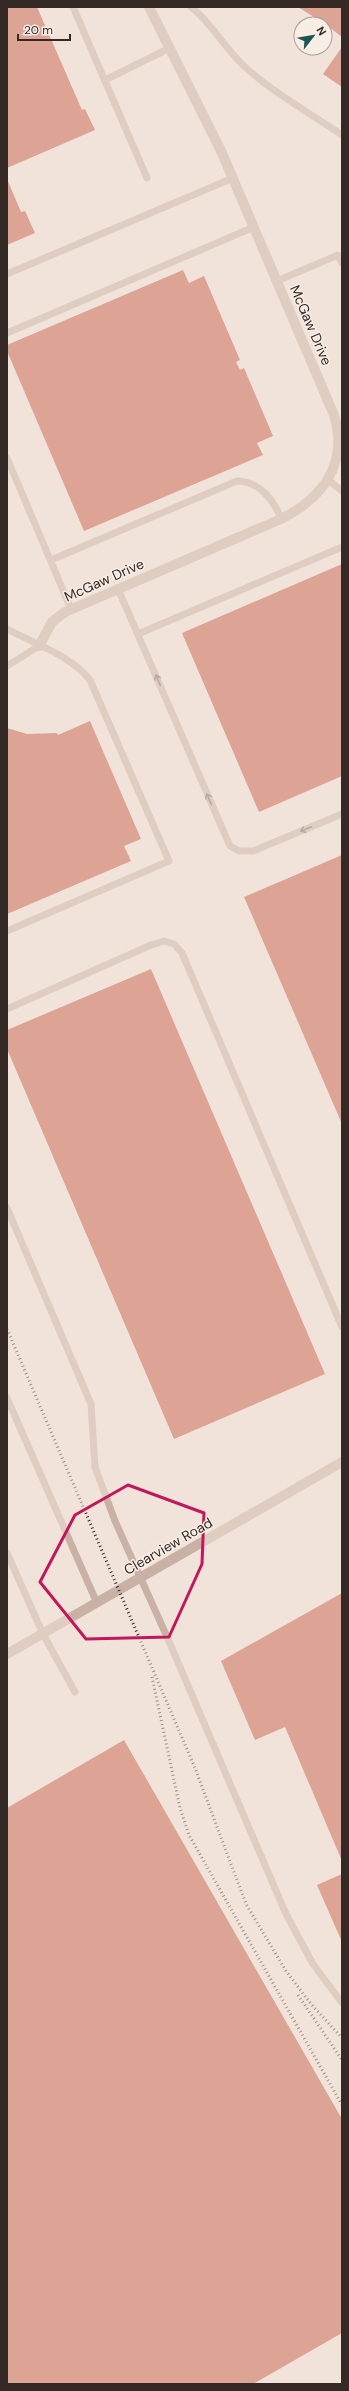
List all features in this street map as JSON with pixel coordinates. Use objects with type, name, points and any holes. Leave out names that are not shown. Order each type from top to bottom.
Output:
[{"type":"street","name":"McGaw Drive","points":[[39,646],[52,622],[71,609],[282,519],[309,502],[328,480],[338,453],[337,423],[277,281],[233,178],[149,7]]},
{"type":"street","name":"Clearview Road","points":[[7,1654],[342,1462]]},
{"type":"lane","points":[[73,7],[147,178]]},
{"type":"lane","points":[[191,7],[205,20],[228,50],[246,68],[342,135]]},
{"type":"lane","points":[[105,80],[170,48]]},
{"type":"lane","points":[[7,274],[233,178]]},
{"type":"lane","points":[[7,332],[254,227]]},
{"type":"lane","points":[[277,281],[338,255],[342,263]]},
{"type":"lane","points":[[7,458],[71,609]]},
{"type":"lane","points":[[328,480],[342,491]]},
{"type":"lane","points":[[51,560],[237,481],[246,483],[268,494],[275,503],[282,519]]},
{"type":"lane","points":[[138,634],[342,547]]},
{"type":"lane","points":[[118,588],[225,835],[234,849],[244,852],[253,851],[342,814]]},
{"type":"lane","points":[[7,629],[69,661],[90,680],[169,862],[7,931]]},
{"type":"lane","points":[[7,666],[39,646]]},
{"type":"lane","points":[[7,1009],[151,945],[164,942],[174,944],[182,953],[342,1327]]},
{"type":"lane","points":[[7,1208],[88,1397],[92,1411],[95,1467],[115,1521],[142,1578],[295,1932],[316,1969],[342,2003]]},
{"type":"lane","points":[[7,1398],[97,1603]]},
{"type":"lane","points":[[7,1553],[43,1634],[75,1692]]},
{"type":"highlighted area","points":[[128,1485],[204,1513],[202,1564],[169,1637],[86,1639],[40,1582],[75,1515]]},
{"type":"building","points":[[7,7],[37,7],[82,110],[85,109],[95,130],[7,168]]},
{"type":"building","points":[[298,7],[342,7],[342,37],[333,30],[333,16],[312,16]]},
{"type":"building","points":[[342,47],[342,87],[323,74]]},
{"type":"building","points":[[7,179],[21,212],[25,211],[35,233],[7,245]]},
{"type":"building","points":[[183,270],[189,283],[204,276],[240,360],[236,362],[240,370],[244,368],[273,436],[257,443],[263,455],[84,531],[7,351],[7,345]]},
{"type":"building","points":[[342,564],[342,776],[259,812],[182,633]]},
{"type":"building","points":[[90,721],[141,839],[124,846],[131,861],[7,914],[7,728],[27,734],[57,733],[58,735]]},
{"type":"building","points":[[342,855],[342,1124],[244,897]]},
{"type":"building","points":[[151,969],[325,1374],[174,1439],[7,1049],[7,1030]]},
{"type":"building","points":[[342,1593],[342,1861],[285,1727],[255,1740],[221,1661]]},
{"type":"building","points":[[124,1740],[342,2119],[342,2333],[253,2384],[7,2384],[7,1808]]},
{"type":"building","points":[[342,1874],[342,1942],[317,1885]]},
{"type":"railway","points":[[7,1329],[195,1768],[246,1904],[286,1971],[311,2004],[342,2038]]},
{"type":"railway","points":[[152,1677],[180,1808],[189,1835],[342,2105]]},
{"type":"railway","points":[[298,1995],[342,2060]]}]
